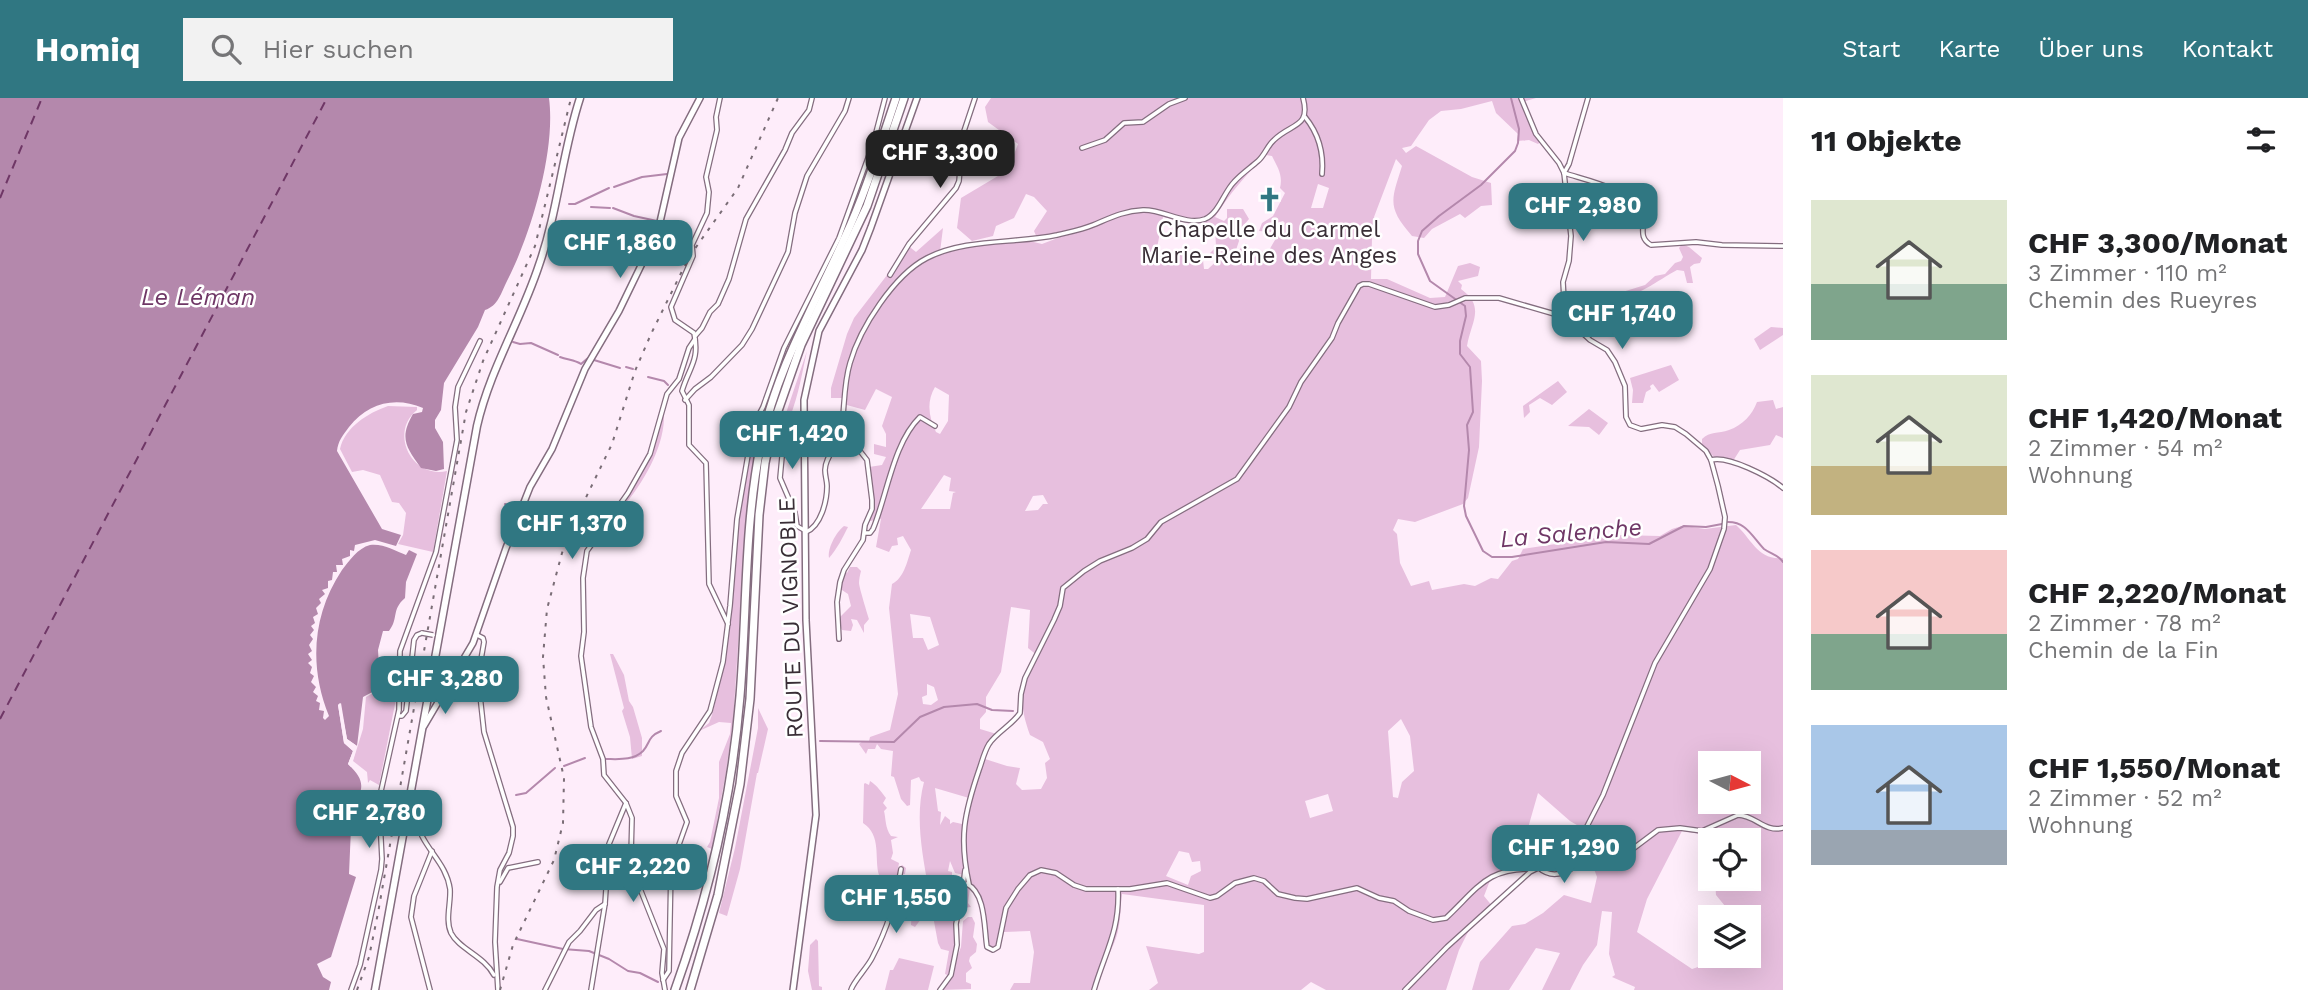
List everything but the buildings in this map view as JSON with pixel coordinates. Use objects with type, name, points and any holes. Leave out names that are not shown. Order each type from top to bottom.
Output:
[{"type":"highway","points":[[677,986],[712,868],[729,782],[740,697],[748,543],[754,485],[764,430],[793,343],[863,197],[895,98]]},
{"type":"highway","points":[[690,990],[718,895],[740,784],[750,699],[757,541],[765,463],[784,389],[875,186],[904,98]]},
{"type":"main road","points":[[375,990],[434,671],[436,635],[480,414],[497,363],[542,256],[580,98]]},
{"type":"street","points":[[423,727],[477,635],[530,487],[552,449],[585,369],[619,311],[654,238],[679,138],[700,98]]},
{"type":"street","points":[[720,98],[716,117],[717,130],[706,177],[709,192],[707,213],[695,236],[691,249],[693,256],[671,307],[675,320],[690,329],[697,345],[693,366],[682,391],[689,405],[689,444],[706,463],[709,584],[728,624]]},
{"type":"street","points":[[665,990],[662,973],[664,949],[635,880],[631,855],[632,818],[626,803],[604,775],[603,759],[592,727],[581,656],[584,632],[584,559],[628,493],[650,454],[667,394],[679,379],[689,348],[710,312],[718,304],[729,279],[746,219],[792,133],[809,110],[812,98]]},
{"type":"street","points":[[685,400],[742,345],[752,329],[788,252],[795,213],[807,176],[845,111],[849,98]]},
{"type":"street","points":[[663,980],[669,971],[671,867],[687,822],[676,796],[676,771],[682,753],[713,703],[723,662],[737,519],[754,420],[763,407],[784,348],[839,238],[873,144],[885,98]]},
{"type":"street","name":"ROUTE DU VIGNOBLE","points":[[793,990],[816,815],[804,531],[804,400],[816,339],[872,227],[917,98]]},
{"type":"street","points":[[890,275],[909,244],[956,188],[963,134],[975,98]]},
{"type":"street","points":[[1082,149],[1105,140],[1124,123],[1143,122],[1169,104],[1185,98]]},
{"type":"street","points":[[1303,98],[1305,117],[1315,131],[1323,152],[1322,174]]},
{"type":"street","points":[[1521,98],[1536,134],[1564,173],[1572,236],[1563,282],[1565,317]]},
{"type":"street","points":[[1564,173],[1588,98]]},
{"type":"street","points":[[777,441],[782,444],[783,449],[780,472],[783,488],[793,506],[797,526],[804,531],[813,529],[822,512],[827,488],[825,467],[842,428],[850,362],[873,315],[896,283],[911,268],[943,251],[1064,233],[1130,210],[1151,209],[1185,219],[1204,219],[1214,211],[1233,183],[1263,156],[1273,140],[1305,117]]},
{"type":"street","points":[[1564,173],[1602,184],[1631,201],[1641,211],[1644,223],[1642,235],[1644,241],[1651,245],[1696,242],[1783,246]]},
{"type":"street","points":[[1405,990],[1473,922],[1530,872],[1538,868],[1562,856],[1574,847],[1586,831],[1658,658],[1714,561],[1724,528],[1723,508],[1711,460],[1706,451],[1675,427],[1662,425],[1641,429],[1630,425],[1626,417],[1625,386],[1615,362],[1607,350],[1590,340],[1565,317],[1499,298],[1465,298],[1435,307],[1363,284],[1359,286],[1332,338],[1301,382],[1289,407],[1237,479],[1161,522],[1147,539],[1100,561],[1063,588],[1055,620],[1025,678],[1020,713],[987,748],[965,818],[962,839],[965,867],[969,884],[974,888],[981,908],[987,947],[993,950],[998,947],[1006,908],[1018,889],[1035,871],[1048,870],[1086,889],[1118,890],[1167,883],[1210,898],[1235,883],[1254,878],[1264,881],[1278,894],[1295,898],[1307,899],[1357,888],[1437,920],[1446,918],[1490,876],[1514,869],[1538,868],[1544,872],[1558,874],[1571,869],[1603,848],[1617,852],[1634,849],[1647,837],[1664,828],[1702,831],[1738,815],[1768,828],[1783,828]]},
{"type":"street","points":[[351,990],[360,965],[381,870],[379,800],[398,716],[400,651],[436,552],[457,440],[455,407],[458,387],[480,341]]},
{"type":"street","points":[[865,533],[872,532],[898,455],[911,428],[920,417],[935,426]]},
{"type":"street","points":[[839,639],[837,602],[840,582],[865,533],[865,525],[872,509],[867,460],[842,428]]},
{"type":"street","points":[[1711,460],[1721,459],[1761,473],[1783,488]]},
{"type":"street","points":[[398,716],[406,711],[414,640],[417,635],[436,635]]},
{"type":"street","points":[[477,635],[484,642],[478,677],[484,732],[513,827],[512,845],[500,870],[497,887],[495,932],[498,990]]},
{"type":"street","points":[[434,671],[448,683]]},
{"type":"street","points":[[429,693],[437,694],[443,691]]},
{"type":"street","points":[[592,990],[606,904],[609,844],[626,803]]},
{"type":"street","points":[[408,805],[415,811],[420,833],[439,861],[448,881],[449,923],[453,936],[485,961],[496,977]]},
{"type":"street","points":[[1574,847],[1578,856],[1585,859]]},
{"type":"street","points":[[430,990],[411,917],[414,896],[432,851]]},
{"type":"street","points":[[497,887],[505,870],[538,862]]},
{"type":"street","points":[[940,990],[951,975],[965,867]]},
{"type":"street","points":[[851,990],[872,958],[892,913],[901,869]]},
{"type":"street","points":[[962,887],[969,884]]},
{"type":"street","points":[[1094,990],[1116,929],[1118,890]]},
{"type":"street","points":[[545,990],[569,942],[596,910],[606,904]]},
{"type":"shaded area","points":[[991,98],[1536,98],[1522,102],[1541,141],[1538,144],[1529,140],[1517,141],[1518,134],[1496,113],[1492,101],[1441,111],[1429,120],[1411,146],[1402,148],[1406,153],[1416,146],[1472,177],[1491,183],[1492,205],[1481,206],[1465,218],[1460,214],[1432,229],[1424,238],[1412,236],[1395,210],[1395,188],[1402,166],[1396,159],[1374,217],[1376,222],[1372,238],[1371,279],[1387,279],[1430,298],[1445,297],[1458,266],[1470,263],[1480,267],[1478,276],[1458,281],[1475,309],[1467,346],[1481,361],[1482,381],[1479,447],[1468,498],[1463,504],[1415,522],[1398,519],[1393,530],[1397,534],[1400,563],[1411,586],[1429,581],[1432,590],[1464,584],[1475,586],[1491,578],[1498,579],[1512,561],[1518,559],[1523,549],[1616,535],[1660,536],[1685,525],[1705,529],[1736,525],[1761,552],[1774,558],[1783,558],[1783,990],[1634,990],[1635,987],[1612,977],[1615,975],[1609,954],[1612,912],[1602,911],[1597,945],[1570,990],[1542,990],[1560,953],[1536,948],[1509,990],[1472,990],[1480,962],[1512,926],[1525,924],[1564,895],[1591,903],[1597,877],[1594,869],[1598,857],[1592,847],[1590,826],[1582,828],[1570,821],[1538,793],[1528,828],[1512,867],[1491,878],[1484,896],[1493,907],[1470,928],[1459,950],[1446,990],[1326,990],[1311,982],[1301,990],[1149,990],[1158,983],[1146,946],[1199,954],[1204,952],[1204,905],[1122,894],[1116,938],[1093,990],[1010,990],[1014,983],[1030,983],[1034,952],[1030,931],[1004,932],[999,950],[988,951],[981,909],[974,890],[970,888],[968,903],[971,907],[962,908],[964,875],[955,873],[950,861],[948,871],[952,872],[952,883],[957,887],[957,944],[950,976],[945,974],[949,951],[941,949],[938,943],[933,916],[924,915],[915,927],[911,925],[912,909],[929,910],[930,900],[935,900],[936,896],[932,886],[928,886],[922,847],[920,808],[924,782],[919,777],[911,780],[910,805],[907,806],[901,799],[894,777],[891,776],[893,751],[881,749],[877,744],[875,749],[868,749],[866,754],[859,744],[890,730],[898,694],[889,608],[892,584],[902,574],[911,550],[903,536],[897,538],[898,545],[892,546],[889,552],[876,547],[881,519],[865,522],[871,508],[869,467],[882,465],[886,457],[874,454],[874,444],[886,447],[886,434],[882,426],[892,397],[876,389],[865,410],[843,404],[843,398],[831,398],[831,388],[854,318],[894,266],[906,244],[916,252],[943,228],[940,252],[1017,238],[1042,244],[1084,228],[1037,238],[1034,231],[1047,211],[1034,197],[1026,194],[1014,218],[996,226],[993,236],[972,241],[957,228],[961,198],[1008,170],[1018,144],[988,122],[985,107]],"holes":[[[1266,155],[1272,156],[1280,175],[1280,188],[1285,193],[1273,216],[1262,223],[1259,231],[1271,232],[1276,223],[1285,223],[1268,252],[1265,250],[1247,262],[1242,256],[1249,249],[1246,243],[1236,250],[1239,241],[1237,229],[1249,219],[1243,209],[1227,209],[1227,218],[1224,221],[1215,217],[1226,200]],[[1318,184],[1329,188],[1323,208],[1311,208]],[[1163,217],[1215,226],[1216,247],[1210,253],[1213,256],[1219,252],[1222,256],[1208,269],[1204,269],[1203,260],[1187,251],[1179,250],[1172,255],[1165,251],[1156,253]],[[935,387],[949,395],[948,421],[940,434],[936,432],[930,410],[930,398]],[[944,475],[951,478],[949,491],[956,492],[953,493],[950,509],[921,509]],[[1043,495],[1048,504],[1043,504],[1038,510],[1025,511],[1033,496]],[[1011,607],[1030,610],[1028,648],[1038,656],[1025,686],[1023,703],[1030,735],[1043,742],[1050,759],[1045,763],[1047,778],[1041,789],[1022,790],[1016,784],[1020,768],[985,759],[993,741],[1000,735],[980,729],[980,719],[986,712],[986,697],[1001,672]],[[910,614],[930,617],[939,645],[928,650],[923,638],[913,638]],[[927,684],[934,687],[938,700],[931,705],[923,704],[922,697],[927,695]],[[1401,719],[1410,736],[1414,771],[1402,782],[1398,798],[1393,797],[1388,731]],[[935,788],[969,798],[962,824],[950,824],[950,820],[945,816],[940,825],[941,812],[938,811]],[[1328,794],[1333,811],[1310,818],[1305,801]],[[1698,828],[1761,828],[1761,891],[1716,891],[1724,905],[1761,905],[1761,968],[1692,969],[1637,932],[1647,899],[1682,831],[1698,834]],[[1179,851],[1189,853],[1192,862],[1200,861],[1201,871],[1191,876],[1188,885],[1166,876]]]},
{"type":"shaded area","points":[[1682,244],[1702,258],[1700,263],[1690,267],[1693,283],[1687,283],[1684,271],[1677,270],[1632,295],[1603,298],[1645,285],[1655,276],[1665,274],[1675,263],[1681,261],[1683,257],[1679,248]]},
{"type":"shaded area","points":[[1771,327],[1783,328],[1783,335],[1760,350],[1754,339]]},
{"type":"shaded area","points":[[807,351],[796,400],[785,428],[784,419]]},
{"type":"shaded area","points":[[1671,365],[1679,380],[1659,392],[1653,384],[1646,392],[1643,403],[1632,403],[1630,378]]},
{"type":"shaded area","points":[[1558,381],[1567,392],[1552,405],[1540,398],[1529,405],[1530,412],[1524,418],[1523,406]]},
{"type":"shaded area","points":[[1773,400],[1776,409],[1783,407],[1783,438],[1776,435],[1770,445],[1740,450],[1733,461],[1714,457],[1702,444],[1702,439],[1708,435],[1729,430],[1743,422],[1757,402]]},
{"type":"shaded area","points":[[388,406],[417,407],[405,430],[408,452],[423,468],[434,472],[447,471],[433,552],[398,544],[403,535],[406,513],[399,503],[392,502],[380,475],[363,470],[352,472],[340,449],[347,434],[358,422]]},
{"type":"shaded area","points":[[1589,409],[1608,423],[1599,435],[1589,427],[1568,426]]},
{"type":"shaded area","points":[[762,411],[747,508],[733,722],[712,849],[707,847],[719,798],[719,762],[730,734],[731,723],[719,722],[699,731],[709,723],[712,715],[726,658],[740,504],[754,425]]},
{"type":"shaded area","points":[[662,414],[664,425],[658,448],[648,471],[627,502],[625,500],[655,445]]},
{"type":"shaded area","points":[[844,526],[848,527],[829,558],[833,541]]},
{"type":"shaded area","points":[[850,567],[857,567],[861,571],[859,586],[869,619],[864,625],[864,633],[857,620],[851,619],[851,631],[842,630],[839,624],[840,617],[851,606],[848,594],[839,588],[844,572],[847,573]]},
{"type":"shaded area","points":[[610,654],[613,654],[624,675],[629,701],[642,738],[642,756],[632,759],[630,737],[622,711],[624,708]]},
{"type":"shaded area","points":[[385,670],[390,681],[394,682],[397,694],[379,785],[370,780],[368,783],[367,772],[353,761],[363,729],[366,697],[383,690]]},
{"type":"shaded area","points":[[758,708],[768,729],[757,773],[740,869],[727,916],[719,913],[735,848],[758,728]]},
{"type":"shaded area","points":[[870,781],[886,798],[883,803],[887,808],[884,811],[887,827],[891,836],[898,837],[891,840],[891,859],[899,863],[898,869],[902,865],[906,868],[905,874],[898,876],[893,902],[885,905],[882,903],[883,892],[875,841],[869,828],[863,823],[864,784],[869,785]]},
{"type":"shaded area","points":[[972,917],[975,923],[973,937],[977,944],[976,952],[969,961],[972,968],[966,973],[966,982],[971,984],[971,989],[941,990],[954,975],[961,947],[963,921]]},
{"type":"shaded area","points":[[816,939],[819,986],[822,990],[812,990],[808,971],[810,945]]},
{"type":"shaded area","points":[[899,958],[934,966],[928,990],[885,990],[890,970],[893,970]]},
{"type":"water","name":"Le Léman","points":[[0,98],[549,98],[549,142],[545,167],[525,240],[499,298],[485,310],[478,327],[444,383],[441,410],[435,420],[435,428],[443,442],[444,469],[436,471],[421,468],[408,448],[405,436],[409,422],[413,414],[422,412],[423,408],[413,404],[392,402],[373,407],[349,427],[341,438],[337,451],[382,529],[401,535],[396,546],[375,540],[355,545],[354,551],[350,550],[350,556],[342,559],[343,565],[336,565],[337,572],[333,572],[328,588],[322,590],[325,594],[319,599],[321,603],[316,608],[318,614],[313,617],[315,623],[311,626],[314,630],[310,635],[313,639],[309,645],[312,651],[308,654],[312,660],[308,663],[312,667],[310,673],[314,676],[311,682],[316,687],[313,692],[318,696],[316,701],[320,703],[319,710],[324,711],[325,720],[329,716],[318,679],[316,660],[319,623],[332,587],[351,559],[370,545],[379,545],[406,555],[409,550],[417,554],[406,582],[405,598],[398,606],[389,631],[383,631],[378,650],[381,667],[380,688],[363,697],[357,746],[347,739],[341,703],[338,705],[344,743],[353,751],[348,764],[358,775],[361,790],[352,809],[355,824],[351,828],[349,874],[356,877],[331,957],[317,964],[323,977],[331,982],[329,990],[0,990]]},
{"type":"pier","points":[[340,703],[347,739],[357,746],[351,767],[348,764],[353,751],[344,743],[338,705]]},
{"type":"waterway","name":"La Salenche","points":[[1511,98],[1519,129],[1515,151],[1481,185],[1422,231],[1418,241],[1418,254],[1430,281],[1465,306],[1460,354],[1470,367],[1473,412],[1467,425],[1469,450],[1464,506],[1483,551],[1492,557],[1512,557],[1606,542],[1649,544],[1684,526],[1706,527],[1722,524]]},
{"type":"waterway","points":[[614,187],[642,177],[667,174]]},
{"type":"waterway","points":[[569,204],[575,204],[609,188]]},
{"type":"waterway","points":[[591,207],[610,208]]},
{"type":"waterway","points":[[613,208],[657,221]]},
{"type":"waterway","points":[[513,342],[531,343],[558,355]]},
{"type":"waterway","points":[[560,357],[581,364],[588,358]]},
{"type":"waterway","points":[[594,360],[620,368]]},
{"type":"waterway","points":[[626,367],[633,369]]},
{"type":"waterway","points":[[648,377],[664,381],[668,385]]},
{"type":"waterway","points":[[505,504],[510,506]]},
{"type":"waterway","points":[[512,506],[519,508]]},
{"type":"waterway","name":"La Salenche","points":[[1728,522],[1744,527],[1764,549],[1783,562]]},
{"type":"waterway","points":[[820,741],[894,742],[920,717],[944,707],[977,704],[992,710],[1013,711]]},
{"type":"waterway","points":[[605,759],[635,756],[643,751],[653,735],[661,731]]},
{"type":"waterway","points":[[564,766],[585,758]]},
{"type":"waterway","points":[[516,795],[526,793],[555,768]]},
{"type":"waterway","points":[[517,939],[563,949],[589,951],[628,971],[640,973],[658,982]]},
{"type":"ferry route","points":[[0,198],[42,98]]},
{"type":"ferry route","points":[[0,719],[327,98]]},
{"type":"railway","points":[[357,990],[369,957],[378,913],[466,412],[483,361],[535,246],[571,98]]},
{"type":"railway","points":[[500,990],[513,945],[554,860],[563,823],[564,778],[546,697],[543,657],[547,609],[562,553],[612,444],[635,371],[651,334],[689,257],[738,188],[778,98]]},
{"type":"place","name":"Chapelle du Carmel Marie-Reine des Anges","points":[[1269,199]]}]
